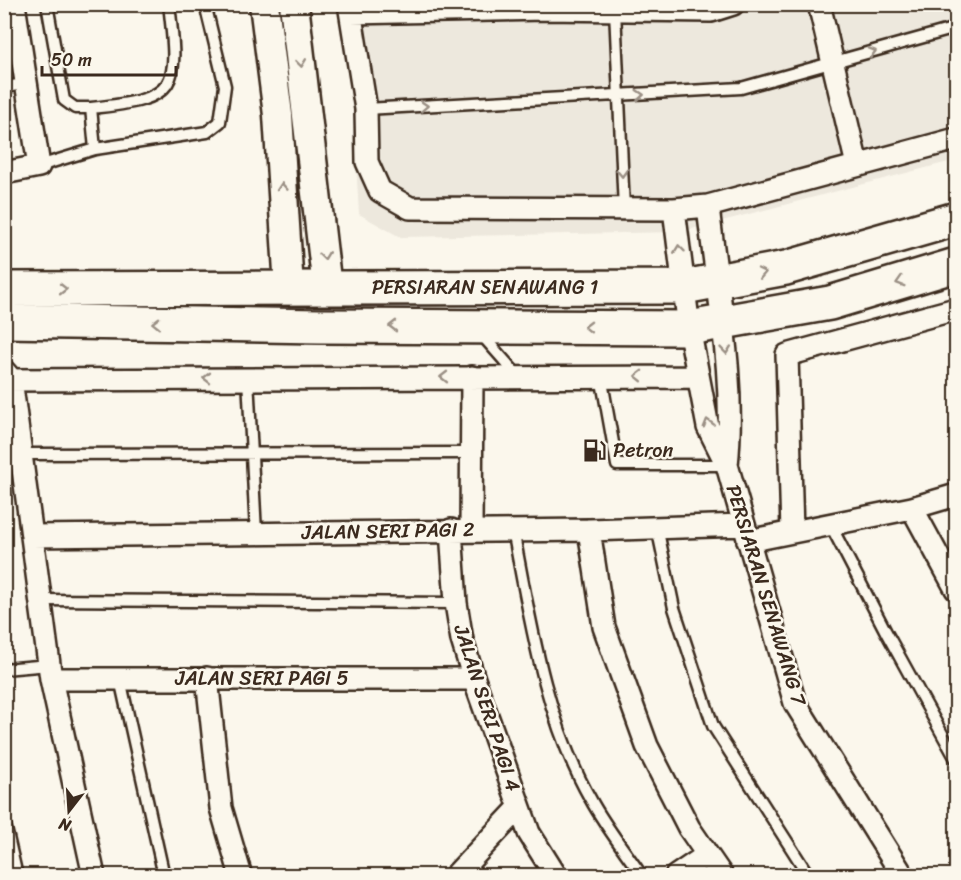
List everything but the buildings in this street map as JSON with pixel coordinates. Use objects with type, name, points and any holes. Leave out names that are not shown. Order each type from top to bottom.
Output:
[{"type":"main road","name":"PERSIARAN SENAWANG 1","points":[[4,289],[684,287],[716,283],[786,268],[957,219]]},
{"type":"main road","name":"PERSIARAN SENAWANG 1","points":[[4,321],[689,328],[830,303],[957,265]]},
{"type":"street","points":[[4,173],[39,166],[14,4]]},
{"type":"street","points":[[264,4],[278,115],[289,288]]},
{"type":"street","points":[[294,4],[327,288]]},
{"type":"street","points":[[734,4],[711,11],[543,7],[350,9],[366,109],[367,162],[380,191],[410,208],[674,209],[708,206],[957,139]]},
{"type":"street","points":[[819,4],[857,165]]},
{"type":"street","points":[[708,206],[716,283],[723,323],[731,425],[727,465]]},
{"type":"street","points":[[674,209],[697,377],[708,427],[727,465]]},
{"type":"street","points":[[792,531],[787,355],[957,309]]},
{"type":"street","points":[[94,876],[50,672],[21,454],[7,376],[697,377]]},
{"type":"street","name":"JALAN SERI PAGI 4","points":[[472,377],[471,453],[461,530],[456,603],[462,640],[519,808],[529,833],[552,873]]},
{"type":"street","name":"PERSIARAN SENAWANG 7","points":[[727,465],[795,703],[903,876]]},
{"type":"street","name":"JALAN SERI PAGI 2","points":[[32,536],[513,529],[589,530],[657,527],[746,533],[792,531],[912,507],[957,495]]},
{"type":"street","points":[[912,507],[957,589]]},
{"type":"street","points":[[589,530],[604,627],[647,746],[689,828],[722,876]]},
{"type":"street","name":"JALAN SERI PAGI 5","points":[[50,672],[120,679],[474,679]]},
{"type":"street","points":[[207,678],[221,808],[241,876]]},
{"type":"street","points":[[455,876],[519,808]]},
{"type":"street","points":[[676,876],[707,855]]},
{"type":"lane","points":[[47,4],[64,100],[75,108],[128,104],[164,90],[171,80],[175,58],[169,4]]},
{"type":"lane","points":[[39,166],[95,149],[207,132],[220,122],[225,86],[205,4]]},
{"type":"lane","points":[[615,10],[624,209]]},
{"type":"lane","points":[[366,109],[741,88],[957,28]]},
{"type":"lane","points":[[4,87],[26,84]]},
{"type":"lane","points":[[91,108],[95,149]]},
{"type":"lane","points":[[474,326],[518,376]]},
{"type":"lane","points":[[601,376],[617,465],[727,465]]},
{"type":"lane","points":[[248,378],[256,533]]},
{"type":"lane","points":[[21,454],[471,453]]},
{"type":"lane","points":[[830,524],[886,632],[957,759]]},
{"type":"lane","points":[[657,527],[674,608],[713,726],[808,876]]},
{"type":"lane","points":[[513,529],[538,657],[567,746],[590,800],[642,876]]},
{"type":"lane","points":[[40,600],[456,603]]},
{"type":"lane","points":[[4,669],[50,672]]},
{"type":"lane","points":[[120,679],[164,876]]},
{"type":"lane","points":[[4,820],[17,876]]},
{"type":"shaded area","points":[[337,5],[956,5],[956,160],[680,232],[400,237],[359,214],[353,112]]},
{"type":"place","name":"Petron","points":[[595,450]]}]
